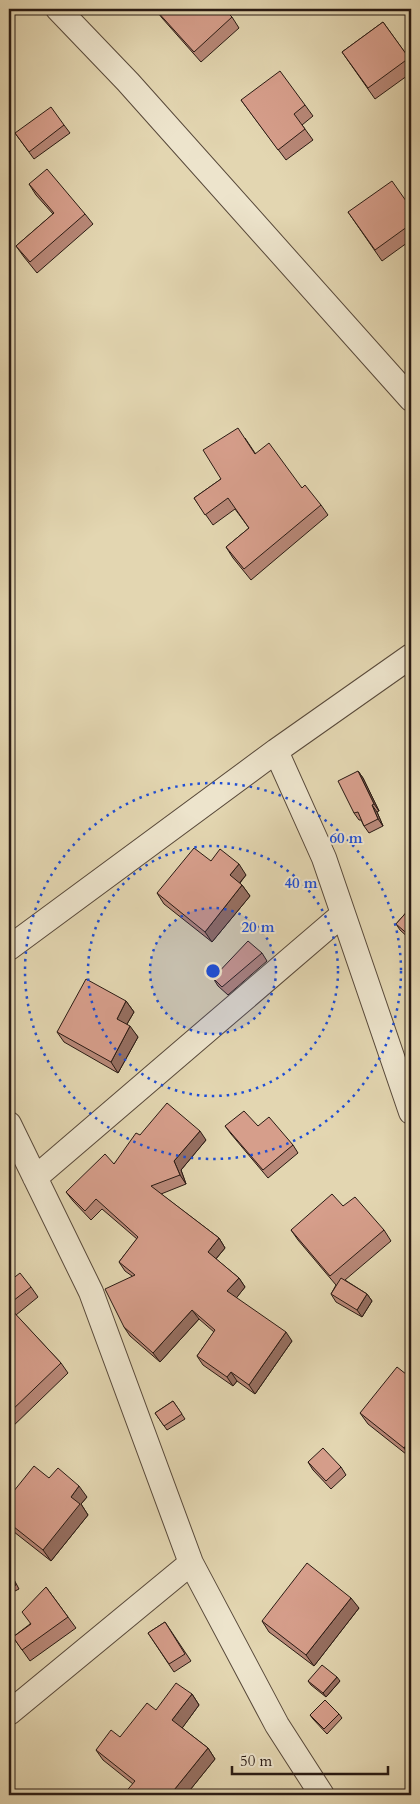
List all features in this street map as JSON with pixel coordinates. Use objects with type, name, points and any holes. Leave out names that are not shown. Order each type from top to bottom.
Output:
[{"type":"street","points":[[58,9],[141,96],[411,399]]},
{"type":"street","points":[[9,948],[276,751],[411,656]]},
{"type":"street","points":[[276,751],[324,858],[343,914],[404,1066],[411,1112]]},
{"type":"street","points":[[36,1178],[343,914]]},
{"type":"street","points":[[9,1124],[92,1292],[191,1563],[277,1725],[322,1795]]},
{"type":"street","points":[[9,1713],[191,1563]]},
{"type":"building","points":[[155,9],[224,9],[232,17],[194,52]]},
{"type":"building","points":[[383,22],[409,58],[368,88],[342,52]]},
{"type":"building","points":[[280,71],[305,105],[294,114],[305,129],[278,150],[241,100]]},
{"type":"building","points":[[51,107],[64,125],[29,152],[15,133]]},
{"type":"building","points":[[47,169],[85,214],[30,262],[16,246],[54,213],[29,184]]},
{"type":"building","points":[[392,181],[411,208],[411,224],[375,250],[348,212]]},
{"type":"building","points":[[238,428],[255,454],[269,443],[302,488],[305,485],[321,505],[244,569],[226,547],[249,528],[228,498],[205,515],[194,498],[221,479],[203,450]]},
{"type":"building","points":[[358,771],[374,804],[372,805],[378,819],[364,826],[358,812],[354,813],[338,781]]},
{"type":"building","points":[[194,848],[211,861],[220,849],[239,864],[230,875],[242,885],[205,932],[157,893]]},
{"type":"building","points":[[411,907],[411,937],[396,924]]},
{"type":"building","points":[[248,941],[262,953],[222,987],[213,978]]},
{"type":"building","points":[[86,979],[126,1001],[117,1019],[130,1026],[111,1062],[57,1032]]},
{"type":"building","points":[[167,1103],[200,1131],[174,1161],[180,1175],[151,1186],[219,1238],[208,1252],[239,1278],[227,1291],[286,1332],[249,1385],[231,1372],[227,1377],[197,1356],[215,1330],[192,1310],[153,1353],[124,1327],[105,1289],[135,1275],[119,1262],[138,1237],[96,1199],[85,1211],[66,1192],[105,1154],[114,1164],[136,1133],[140,1135]]},
{"type":"building","points":[[244,1111],[258,1126],[269,1117],[293,1145],[263,1170],[225,1126]]},
{"type":"building","points":[[332,1194],[343,1206],[355,1197],[384,1230],[330,1276],[291,1230]]},
{"type":"building","points":[[20,1273],[31,1287],[9,1304],[9,1278],[11,1280]]},
{"type":"building","points":[[341,1278],[367,1294],[357,1310],[331,1294]]},
{"type":"building","points":[[9,1307],[61,1363],[9,1413]]},
{"type":"building","points":[[397,1367],[411,1378],[411,1439],[404,1448],[360,1413]]},
{"type":"building","points":[[173,1401],[182,1414],[164,1426],[155,1413]]},
{"type":"building","points":[[323,1448],[341,1467],[326,1481],[308,1462]]},
{"type":"building","points":[[34,1466],[49,1478],[58,1468],[79,1486],[71,1497],[80,1504],[43,1550],[9,1523],[9,1497]]},
{"type":"building","points":[[307,1563],[351,1598],[306,1655],[262,1621]]},
{"type":"building","points":[[9,1571],[16,1585],[9,1589]]},
{"type":"building","points":[[46,1587],[68,1617],[22,1650],[13,1637],[31,1624],[22,1612]]},
{"type":"building","points":[[165,1622],[185,1654],[169,1664],[148,1633]]},
{"type":"building","points":[[322,1665],[337,1677],[323,1693],[308,1681]]},
{"type":"building","points":[[176,1683],[192,1694],[172,1720],[208,1748],[170,1795],[123,1795],[135,1781],[96,1750],[111,1730],[120,1737],[147,1703],[156,1710]]},
{"type":"building","points":[[325,1700],[339,1714],[324,1729],[310,1715]]}]
